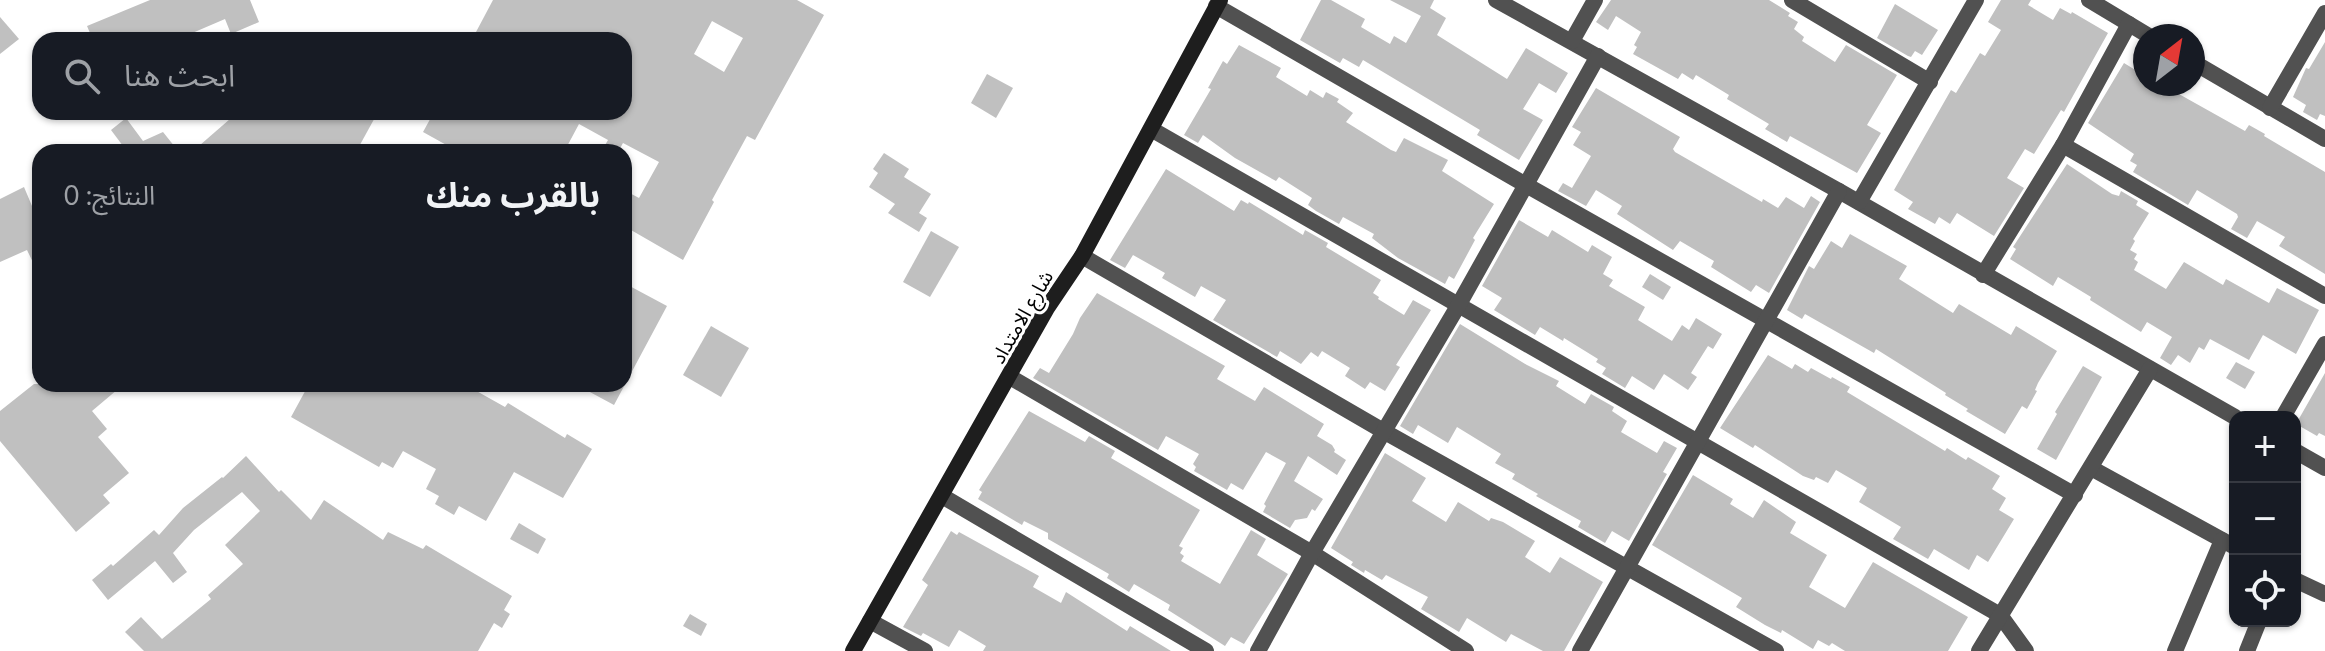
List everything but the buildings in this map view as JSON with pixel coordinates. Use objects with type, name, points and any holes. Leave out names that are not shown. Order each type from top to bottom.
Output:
[{"type":"street","points":[[1496,0],[1859,202],[2229,414]]},
{"type":"street","points":[[1572,41],[1595,0]]},
{"type":"street","points":[[1792,0],[1815,6],[1930,82]]},
{"type":"street","points":[[1859,202],[1976,0]]},
{"type":"street","points":[[2089,0],[2133,26]]},
{"type":"street","points":[[1218,3],[1526,185],[2075,495]]},
{"type":"street","name":"شارع الامتداد","points":[[853,651],[1047,308],[1082,256],[1218,3]]},
{"type":"street","points":[[2270,108],[2325,13]]},
{"type":"street","points":[[1983,275],[2063,145],[2129,24]]},
{"type":"street","points":[[1258,651],[1312,553],[1458,306],[1598,56]]},
{"type":"street","points":[[2205,69],[2325,139]]},
{"type":"street","points":[[1151,129],[2000,615],[2026,651]]},
{"type":"street","points":[[2063,145],[2325,296]]},
{"type":"street","points":[[1580,651],[1839,191]]},
{"type":"street","points":[[1082,256],[1385,432],[1776,651]]},
{"type":"street","points":[[2286,411],[2325,344]]},
{"type":"street","points":[[1979,651],[2150,369]]},
{"type":"street","points":[[1010,377],[1312,553],[1466,651]]},
{"type":"street","points":[[2301,454],[2325,468]]},
{"type":"street","points":[[2091,468],[2228,544],[2175,651]]},
{"type":"street","points":[[942,496],[1206,651]]},
{"type":"street","points":[[2301,583],[2325,594]]},
{"type":"street","points":[[870,621],[925,651]]},
{"type":"street","points":[[2247,651],[2257,627]]}]
